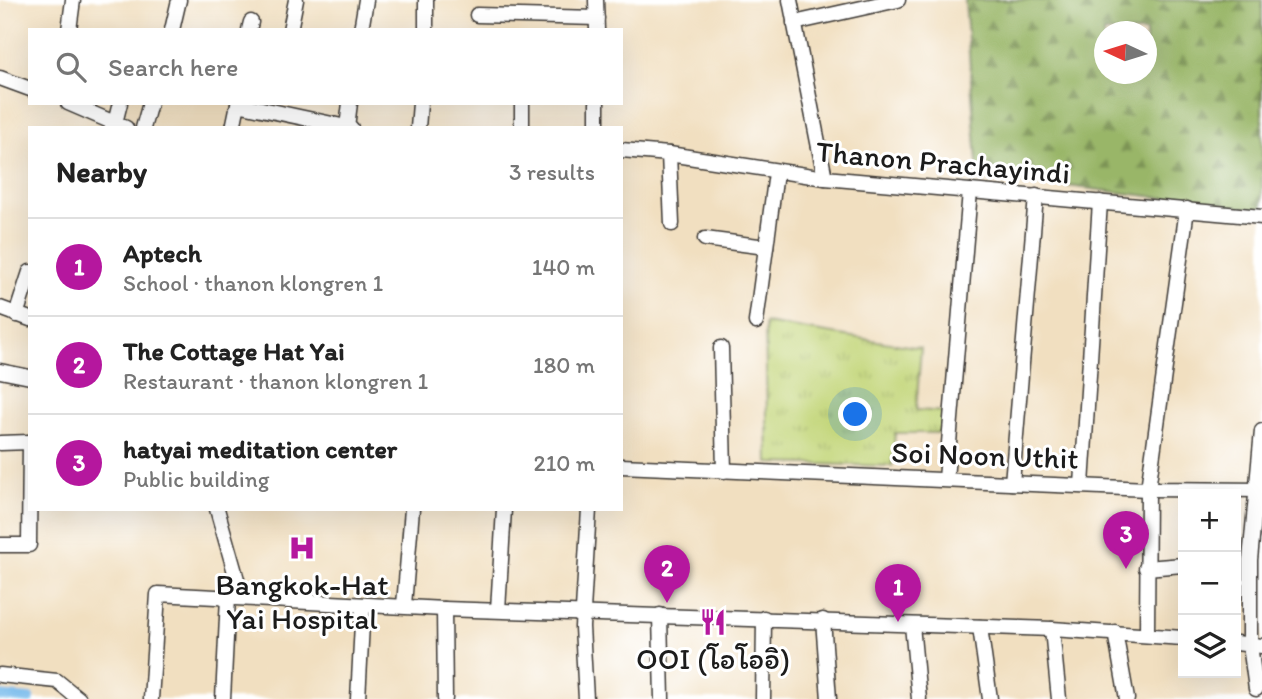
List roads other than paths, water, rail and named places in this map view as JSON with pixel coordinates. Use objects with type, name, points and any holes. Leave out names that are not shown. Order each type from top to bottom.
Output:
[{"type":"street","points":[[69,28],[73,0]]},
{"type":"street","points":[[172,28],[179,0]]},
{"type":"street","points":[[290,28],[296,0]]},
{"type":"street","points":[[361,28],[366,0]]},
{"type":"street","points":[[426,0],[426,28]]},
{"type":"street","points":[[477,15],[524,23],[597,24],[596,0]]},
{"type":"street","points":[[790,0],[825,178]]},
{"type":"street","points":[[794,23],[898,0]]},
{"type":"street","points":[[0,78],[28,88]]},
{"type":"street","points":[[72,105],[111,124],[119,105]]},
{"type":"street","points":[[144,126],[149,105]]},
{"type":"street","points":[[233,126],[238,105]]},
{"type":"street","points":[[250,105],[274,107],[345,126]]},
{"type":"street","points":[[349,126],[351,105]]},
{"type":"street","points":[[418,126],[420,105]]},
{"type":"street","points":[[522,105],[522,126]]},
{"type":"street","points":[[597,105],[597,126]]},
{"type":"street","name":"Thanon Prachayindi","points":[[623,150],[669,154],[776,173],[1262,217]]},
{"type":"street","points":[[669,154],[672,224]]},
{"type":"street","points":[[756,322],[776,173]]},
{"type":"street","points":[[946,480],[970,191]]},
{"type":"street","points":[[1012,483],[1036,196]]},
{"type":"street","points":[[1082,485],[1100,202]]},
{"type":"street","points":[[1147,634],[1148,489],[1187,209]]},
{"type":"street","points":[[705,239],[766,247]]},
{"type":"street","points":[[0,308],[23,317],[28,285]]},
{"type":"street","points":[[721,348],[724,471]]},
{"type":"street","points":[[0,370],[28,377]]},
{"type":"street","points":[[1256,689],[1249,645],[1262,431]]},
{"type":"street","points":[[0,443],[28,442]]},
{"type":"street","name":"Soi Noon Uthit","points":[[623,466],[1148,489],[1260,490]]},
{"type":"street","points":[[0,545],[29,545],[29,511]]},
{"type":"street","points":[[217,511],[235,597],[223,699]]},
{"type":"street","points":[[404,605],[412,511]]},
{"type":"street","points":[[498,610],[503,511]]},
{"type":"street","points":[[586,699],[582,628],[585,613],[589,511]]},
{"type":"street","points":[[1146,568],[1178,565]]},
{"type":"street","points":[[151,699],[158,594],[444,609],[1052,629],[1178,637]]},
{"type":"street","points":[[358,699],[363,605]]},
{"type":"street","points":[[444,609],[445,699]]},
{"type":"street","points":[[660,615],[662,699]]},
{"type":"street","points":[[763,699],[764,618]]},
{"type":"street","points":[[823,620],[830,699]]},
{"type":"street","points":[[912,625],[919,699]]},
{"type":"street","points":[[980,627],[990,699]]},
{"type":"street","points":[[1052,629],[1059,699]]},
{"type":"street","points":[[1115,632],[1126,699]]},
{"type":"street","points":[[0,675],[57,681],[79,699]]},
{"type":"waterway","points":[[0,696],[30,699]]},
{"type":"place","name":"Bangkok-Hat Yai Hospital","points":[[302,548]]},
{"type":"place","name":"hatyai meditation center","points":[[1126,569]]},
{"type":"place","name":"The Cottage Hat Yai","points":[[667,603]]},
{"type":"place","name":"OOI (โอโออิ)","points":[[713,622]]},
{"type":"place","name":"Aptech","points":[[898,622]]}]
